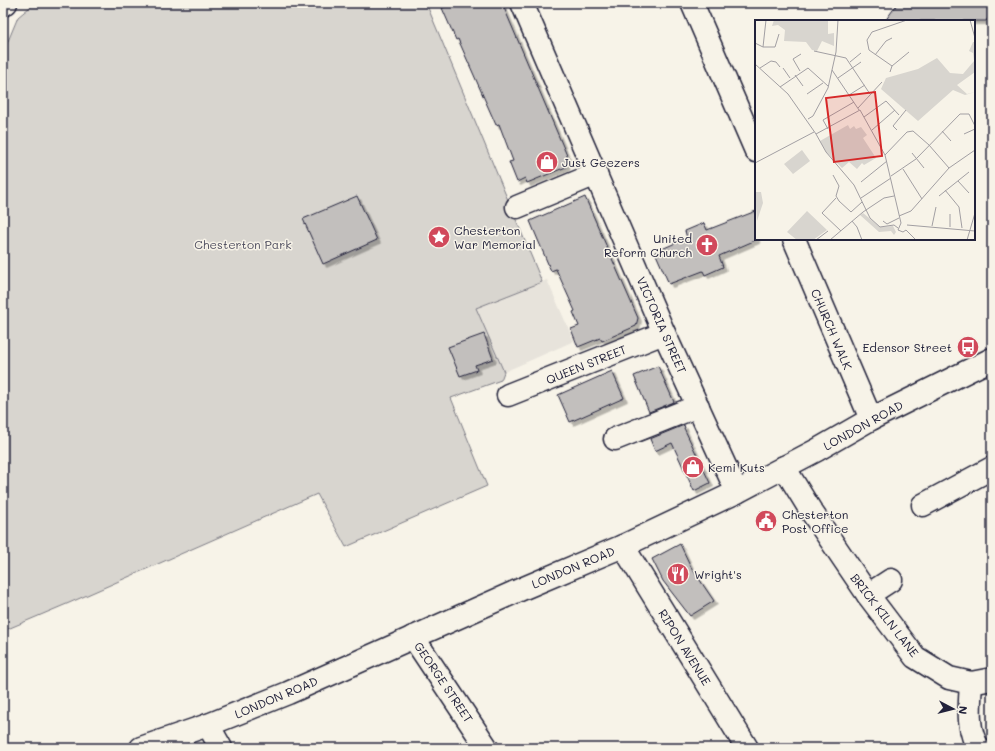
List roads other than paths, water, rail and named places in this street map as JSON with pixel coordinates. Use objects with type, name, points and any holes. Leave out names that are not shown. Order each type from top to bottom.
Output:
[{"type":"street","name":"VICTORIA STREET","points":[[522,3],[664,333],[737,492]]},
{"type":"street","points":[[692,3],[755,149]]},
{"type":"street","points":[[517,207],[596,174]]},
{"type":"street","name":"CHURCH WALK","points":[[794,240],[871,419]]},
{"type":"street","name":"QUEEN STREET","points":[[508,395],[664,333]]},
{"type":"street","name":"LONDON ROAD","points":[[141,748],[208,725],[288,693],[524,588],[623,546],[737,492],[817,450],[871,419],[992,359]]},
{"type":"street","points":[[614,439],[698,406]]},
{"type":"street","name":"BRICK KILN LANE","points":[[784,467],[811,512],[868,595],[915,657],[949,678],[971,683]]},
{"type":"street","points":[[923,505],[992,468]]},
{"type":"street","name":"RIPON AVENUE","points":[[623,546],[747,748]]},
{"type":"street","points":[[868,595],[891,580]]},
{"type":"street","name":"GEORGE STREET","points":[[413,637],[487,748]]},
{"type":"street","points":[[979,748],[974,742],[969,717],[971,683],[992,679]]},
{"type":"street","points":[[208,725],[221,748]]},
{"type":"place","name":"Just Geezers","points":[[547,162]]},
{"type":"place","name":"Chesterton War Memorial","points":[[439,237]]},
{"type":"place","name":"United Reform Church","points":[[707,245]]},
{"type":"place","name":"Edensor Street","points":[[968,347]]},
{"type":"place","name":"Kemi Kuts","points":[[693,467]]},
{"type":"place","name":"Chesterton Post Office","points":[[766,521]]},
{"type":"place","name":"Wright's","points":[[678,574]]},
{"type":"park label","name":"Chesterton Park","points":[[243,244]]}]
